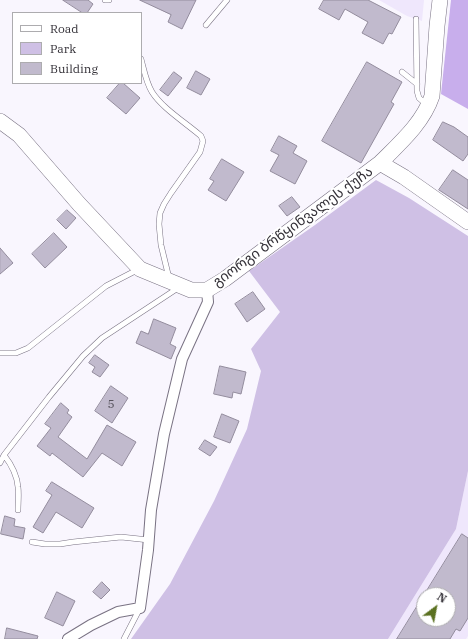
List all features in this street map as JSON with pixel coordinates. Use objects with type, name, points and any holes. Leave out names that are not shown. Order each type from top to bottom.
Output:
[{"type":"street","points":[[380,163],[421,119],[429,106],[432,96],[440,0]]},
{"type":"street","name":"გიორგი ბრწყინვალეს ქუჩა","points":[[0,121],[19,135],[79,204],[140,269],[191,290],[207,290],[225,279],[380,163],[404,177],[468,222]]},
{"type":"street","points":[[68,639],[91,625],[118,612],[140,608],[149,540],[151,510],[164,434],[182,359],[208,302],[207,290]]},
{"type":"lane","points":[[206,24],[227,0]]},
{"type":"lane","points":[[416,19],[417,91],[420,98],[429,106]]},
{"type":"lane","points":[[0,463],[4,455],[82,356],[102,338],[175,283],[160,245],[160,213],[171,193],[200,152],[203,141],[201,136],[164,106],[152,93],[142,63]]},
{"type":"lane","points":[[402,72],[417,84]]},
{"type":"lane","points":[[0,353],[16,353],[28,348],[106,286],[140,269]]},
{"type":"lane","points":[[4,455],[15,474],[18,488],[18,510]]},
{"type":"lane","points":[[32,542],[60,544],[121,537],[149,540]]},
{"type":"lane","points":[[124,639],[140,608]]},
{"type":"shaded area","points":[[379,0],[424,0],[422,21],[407,16]]},
{"type":"shaded area","points":[[451,0],[468,0],[468,109],[441,94]]},
{"type":"shaded area","points":[[468,471],[468,636],[466,639],[388,639],[416,594],[416,627],[456,627],[456,587],[420,587],[456,529]]},
{"type":"green space","points":[[376,180],[409,198],[468,236],[468,471],[456,529],[420,587],[416,587],[416,594],[388,639],[131,639],[170,584],[214,501],[247,429],[261,371],[251,349],[280,312],[249,271]]},
{"type":"building","points":[[63,0],[88,0],[93,4],[88,12],[81,12]]},
{"type":"building","points":[[140,0],[196,0],[182,29],[168,22],[171,15]]},
{"type":"building","points":[[324,0],[368,0],[401,17],[392,34],[389,33],[383,44],[362,33],[368,22],[345,9],[339,20],[319,9]]},
{"type":"building","points":[[367,62],[402,82],[391,102],[394,104],[361,163],[322,141]]},
{"type":"building","points":[[196,71],[210,79],[201,95],[187,88]]},
{"type":"building","points":[[174,72],[182,78],[168,96],[160,90]]},
{"type":"building","points":[[119,84],[124,84],[140,98],[126,114],[107,98]]},
{"type":"building","points":[[443,122],[454,127],[468,137],[468,154],[463,161],[433,140]]},
{"type":"building","points":[[279,136],[297,146],[293,153],[307,161],[295,184],[270,171],[279,155],[271,151]]},
{"type":"building","points":[[222,159],[244,172],[226,201],[208,190],[214,181],[210,179]]},
{"type":"building","points":[[453,170],[468,180],[468,209],[439,190]]},
{"type":"building","points":[[292,197],[300,207],[287,216],[279,206]]},
{"type":"building","points":[[67,210],[76,218],[66,229],[57,220]]},
{"type":"building","points":[[54,233],[67,247],[45,268],[32,254]]},
{"type":"building","points":[[0,248],[13,263],[0,274]]},
{"type":"building","points":[[253,292],[265,309],[247,322],[235,304]]},
{"type":"building","points":[[154,319],[176,328],[170,344],[176,347],[171,359],[136,343],[141,331],[148,334]]},
{"type":"building","points":[[95,355],[109,365],[100,377],[92,372],[95,367],[89,363]]},
{"type":"building","points":[[220,366],[246,372],[241,394],[233,392],[232,398],[214,394]]},
{"type":"building","points":[[111,386],[128,398],[112,423],[95,411]]},
{"type":"building","points":[[61,403],[69,410],[67,413],[72,417],[58,437],[87,459],[107,425],[136,442],[122,466],[102,453],[83,477],[52,453],[50,456],[37,446],[51,428],[45,424]]},
{"type":"building","points":[[222,414],[239,421],[230,443],[214,437]]},
{"type":"building","points":[[205,440],[217,447],[210,456],[199,449]]},
{"type":"building","points":[[52,482],[94,508],[82,528],[56,512],[43,533],[33,527],[52,495],[46,491]]},
{"type":"building","points":[[5,516],[15,519],[14,526],[25,528],[23,539],[1,534]]},
{"type":"building","points":[[462,534],[468,538],[468,618],[460,631],[456,629],[450,639],[397,639],[416,608],[416,627],[456,627],[456,587],[429,587]]},
{"type":"building","points":[[102,582],[110,590],[101,599],[93,592]]},
{"type":"building","points":[[57,592],[75,601],[63,626],[45,618]]},
{"type":"building","points":[[7,628],[38,636],[37,639],[5,639]]}]
